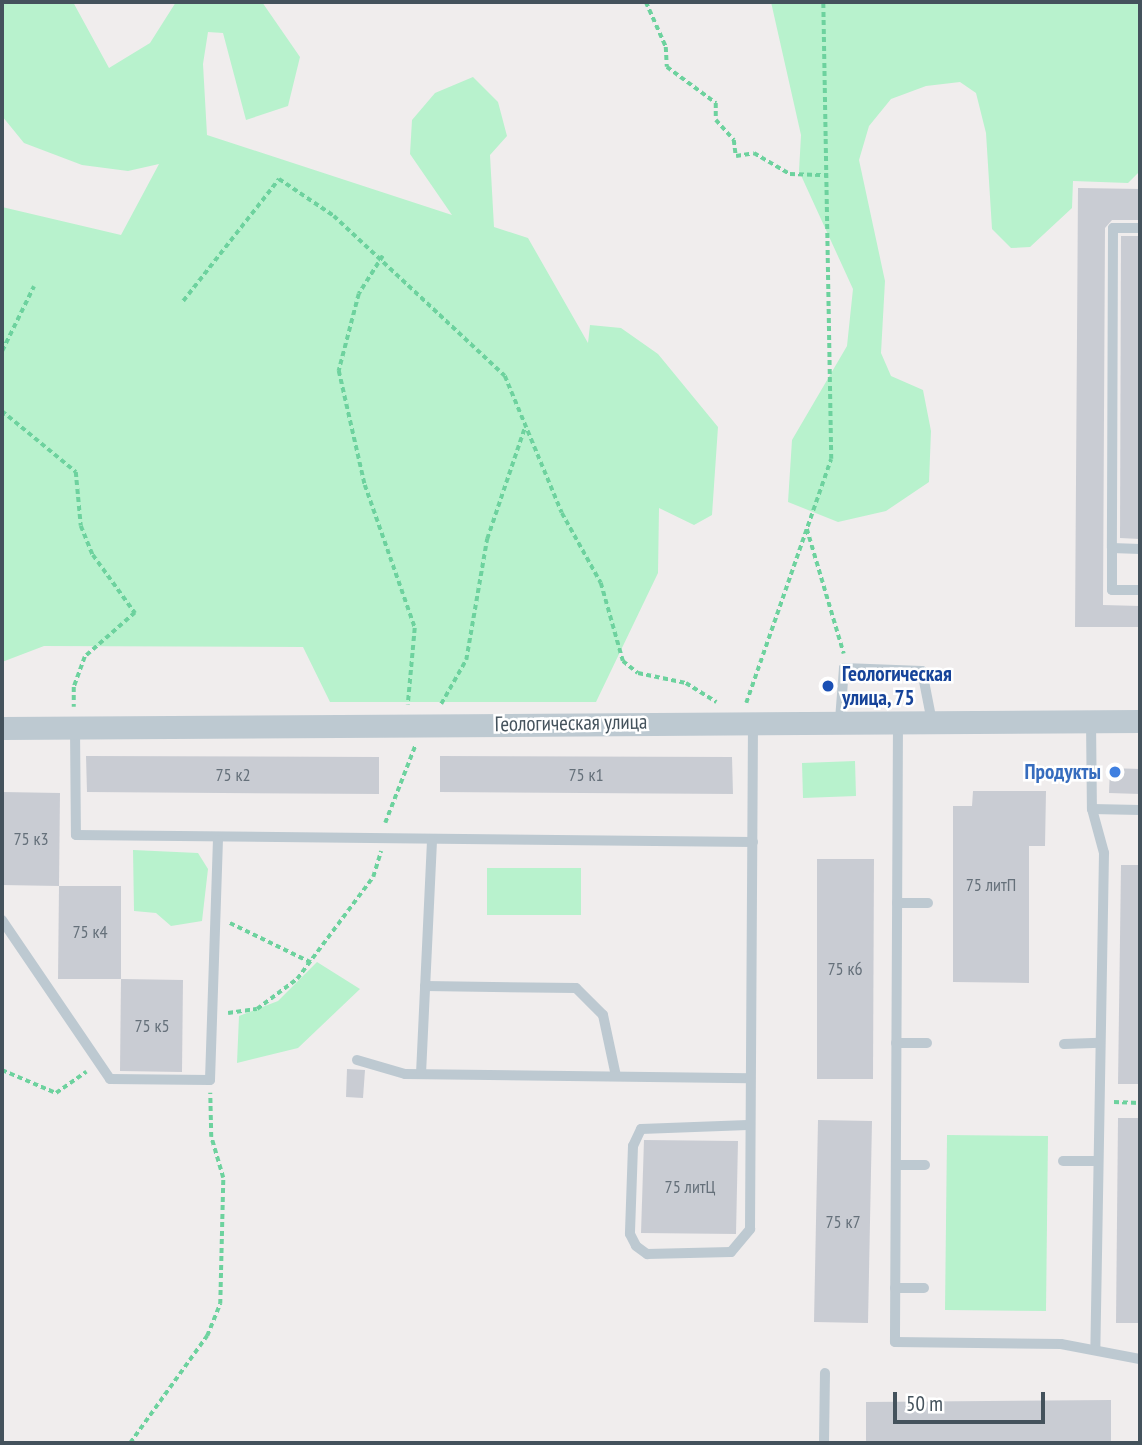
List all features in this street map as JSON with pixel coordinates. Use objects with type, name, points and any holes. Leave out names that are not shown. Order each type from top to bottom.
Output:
[{"type":"street","name":"Геологическая улица","points":[[2,728],[931,718],[1140,721]]},
{"type":"lane","points":[[1140,228],[1113,228],[1112,548],[1112,590],[1140,590]]},
{"type":"lane","points":[[1112,548],[1140,549]]},
{"type":"lane","points":[[840,720],[844,668],[922,671],[931,718]]},
{"type":"lane","points":[[898,719],[895,1342],[1095,1349],[1140,1359]]},
{"type":"lane","points":[[1091,720],[1092,809],[1104,853],[1095,1349]]},
{"type":"lane","points":[[746,721],[753,842],[748,1125],[754,1139],[753,1213],[741,1246],[731,1252],[647,1254],[636,1247],[630,1234],[633,1146],[641,1129],[748,1125]]},
{"type":"lane","points":[[75,727],[76,835],[218,840],[753,842]]},
{"type":"lane","points":[[1092,809],[1140,810]]},
{"type":"lane","points":[[2,920],[110,1079],[210,1080],[218,840]]},
{"type":"lane","points":[[421,1074],[432,841]]},
{"type":"lane","points":[[897,904],[928,903]]},
{"type":"lane","points":[[425,986],[576,988],[604,1015],[615,1076]]},
{"type":"lane","points":[[896,1042],[927,1043]]},
{"type":"lane","points":[[1064,1044],[1100,1043]]},
{"type":"lane","points":[[357,1060],[396,1073],[750,1077]]},
{"type":"lane","points":[[1063,1161],[1098,1161]]},
{"type":"lane","points":[[896,1165],[925,1165]]},
{"type":"lane","points":[[895,1288],[924,1288]]},
{"type":"lane","points":[[824,1443],[825,1373]]},
{"type":"path","points":[[646,2],[667,67],[716,103],[716,120],[734,140],[736,156],[754,153],[790,174],[826,175]]},
{"type":"path","points":[[183,301],[279,179],[383,256],[505,376],[524,427],[601,583],[623,661],[638,673],[687,683],[746,721],[831,459],[823,2]]},
{"type":"path","points":[[383,256],[359,294],[339,371],[365,485],[415,628],[403,724]]},
{"type":"path","points":[[2,351],[34,286]]},
{"type":"path","points":[[2,411],[67,459],[76,472],[81,526],[93,555],[135,613],[86,657],[74,687],[75,727]]},
{"type":"path","points":[[212,1014],[257,1009],[312,963],[373,877],[383,841],[385,811],[466,660],[486,539],[524,427]]},
{"type":"path","points":[[807,529],[844,639],[844,668]]},
{"type":"path","points":[[215,922],[240,924],[312,963]]},
{"type":"path","points":[[2,1070],[57,1093],[99,1063]]},
{"type":"path","points":[[130,1443],[207,1336],[220,1304],[223,1178],[211,1137],[210,1080]]},
{"type":"path","points":[[1100,1101],[1140,1103]]},
{"type":"green space","points":[[2,2],[73,2],[109,68],[150,43],[176,2],[262,2],[300,57],[288,106],[246,120],[223,33],[208,32],[203,64],[207,135],[452,215],[410,154],[412,120],[435,93],[473,77],[498,102],[507,136],[490,155],[494,227],[528,238],[588,343],[590,325],[621,328],[658,354],[718,427],[712,515],[694,525],[659,508],[658,573],[596,702],[330,702],[303,647],[44,646],[2,662],[2,207],[121,235],[159,164],[128,171],[82,165],[24,143],[2,116]]},
{"type":"green space","points":[[771,2],[1140,2],[1139,172],[1128,183],[1073,181],[1072,208],[1030,247],[1011,248],[992,229],[986,133],[976,93],[960,82],[926,86],[891,99],[869,126],[859,160],[885,281],[881,353],[891,376],[923,390],[931,431],[929,482],[886,511],[838,522],[788,502],[792,440],[847,346],[853,289],[799,171],[801,135]]},
{"type":"green space","points":[[855,761],[856,796],[803,798],[802,763]]},
{"type":"green space","points":[[133,850],[198,853],[208,869],[202,921],[171,926],[156,913],[134,911]]},
{"type":"green space","points":[[487,868],[581,868],[581,915],[487,915]]},
{"type":"green space","points":[[317,962],[360,989],[298,1048],[237,1063],[239,1016],[278,1001]]},
{"type":"green space","points":[[947,1135],[1048,1136],[1046,1311],[945,1310]]},
{"type":"building","points":[[1078,188],[1140,189],[1140,220],[1112,220],[1105,228],[1103,605],[1140,606],[1140,627],[1075,627]]},
{"type":"building","points":[[1121,236],[1140,236],[1140,539],[1120,538]]},
{"type":"building","points":[[86,756],[379,757],[379,794],[87,792]]},
{"type":"building","points":[[440,756],[732,757],[733,794],[440,792]]},
{"type":"building","points":[[1110,768],[1140,769],[1140,794],[1109,793]]},
{"type":"building","points":[[973,791],[1046,791],[1045,846],[1029,846],[1029,983],[953,982],[953,806],[972,806]]},
{"type":"building","points":[[2,792],[60,793],[59,886],[2,885]]},
{"type":"building","points":[[817,859],[874,859],[873,1079],[817,1079]]},
{"type":"building","points":[[1121,865],[1140,865],[1140,1084],[1118,1084]]},
{"type":"building","points":[[59,886],[121,886],[121,979],[58,979]]},
{"type":"building","points":[[121,979],[183,980],[182,1072],[120,1071]]},
{"type":"building","points":[[347,1069],[365,1070],[363,1098],[346,1097]]},
{"type":"building","points":[[1118,1118],[1140,1118],[1140,1323],[1116,1323]]},
{"type":"building","points":[[818,1120],[872,1121],[868,1323],[814,1322]]},
{"type":"building","points":[[644,1140],[738,1141],[736,1234],[641,1233]]},
{"type":"building","points":[[1111,1400],[1111,1443],[866,1443],[866,1402]]},
{"type":"place","name":"Геологическая улица, 75","points":[[828,686]]},
{"type":"place","name":"Продукты","points":[[1115,772]]}]
